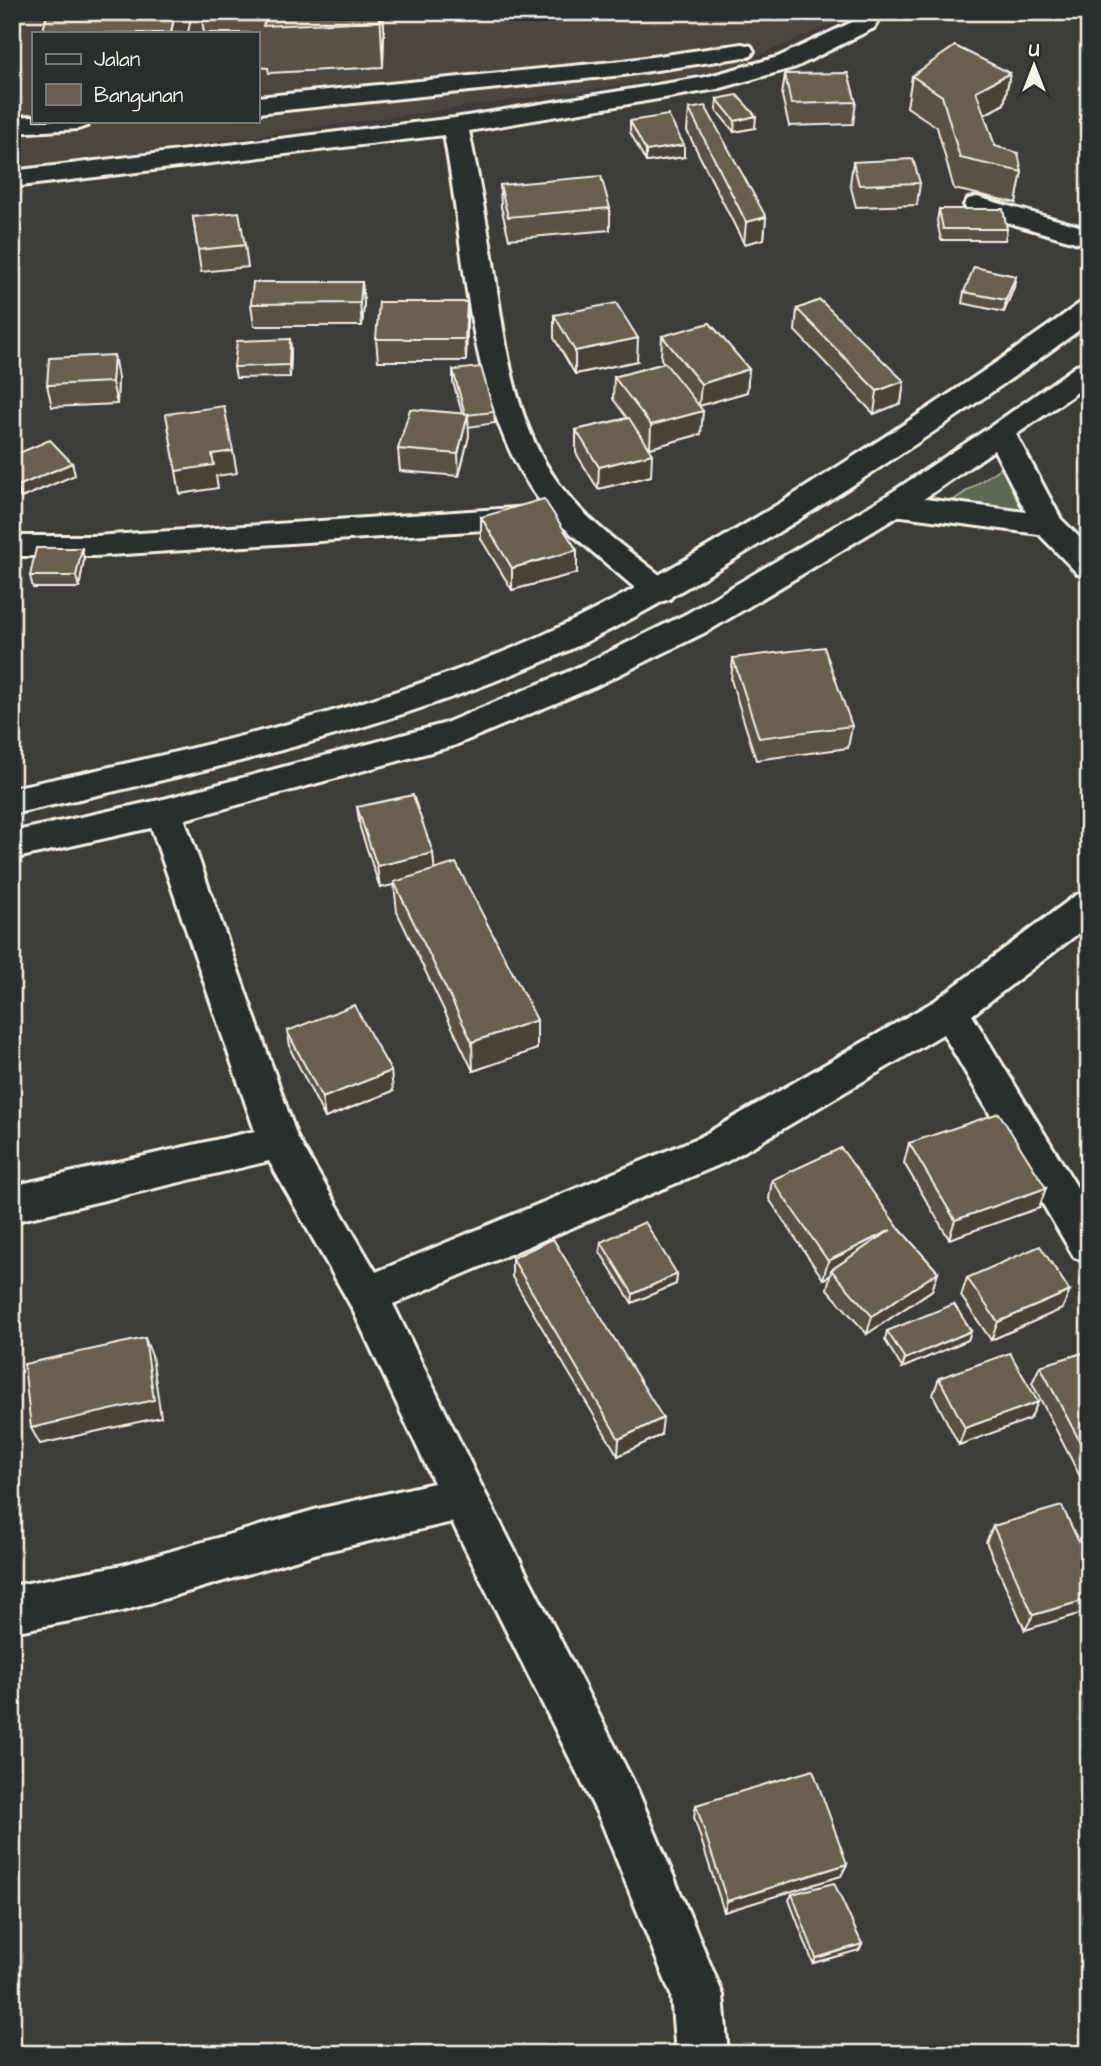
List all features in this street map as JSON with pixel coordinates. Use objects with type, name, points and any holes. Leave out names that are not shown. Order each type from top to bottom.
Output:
[{"type":"main road","points":[[804,26],[838,12]]},
{"type":"main road","points":[[12,179],[455,126],[742,76],[787,62],[865,23]]},
{"type":"main road","points":[[259,105],[682,61],[747,49],[770,40]]},
{"type":"main road","points":[[12,125],[62,122]]},
{"type":"main road","points":[[455,126],[474,231],[487,337],[506,407],[529,463],[569,514],[659,591]]},
{"type":"main road","points":[[977,205],[1089,238]]},
{"type":"main road","points":[[12,801],[269,740],[420,695],[541,649],[659,591],[850,473],[1039,347],[1089,310]]},
{"type":"main road","points":[[12,846],[164,812],[453,734],[582,679],[698,622],[894,505],[1001,434],[1089,370]]},
{"type":"main road","points":[[1001,434],[1048,525],[1089,566]]},
{"type":"main road","points":[[894,505],[1048,525]]},
{"type":"main road","points":[[12,546],[95,546],[569,514]]},
{"type":"main road","points":[[164,812],[279,1142],[367,1295],[464,1498],[621,1805],[696,1994],[702,2054]]},
{"type":"main road","points":[[367,1295],[713,1149],[950,1011],[1089,905]]},
{"type":"main road","points":[[950,1011],[1089,1244]]},
{"type":"main road","points":[[12,1205],[279,1142]]},
{"type":"main road","points":[[12,1609],[123,1588],[318,1531],[464,1498]]},
{"type":"shaded area","points":[[12,12],[862,12],[721,71],[12,170]]},
{"type":"green space","points":[[1003,466],[1016,496],[1037,523],[948,504]]},
{"type":"building","points":[[48,12],[175,12],[171,32],[42,32]]},
{"type":"building","points":[[203,12],[380,12],[379,21],[263,26],[265,21],[202,20]]},
{"type":"building","points":[[955,46],[1010,73],[976,91],[995,146],[1018,153],[1022,172],[960,158],[942,96],[912,76]]},
{"type":"building","points":[[848,73],[856,102],[791,104],[785,74]]},
{"type":"building","points":[[737,95],[756,116],[735,121],[717,99]]},
{"type":"building","points":[[705,106],[766,217],[746,222],[689,109]]},
{"type":"building","points":[[668,115],[684,145],[646,151],[630,121]]},
{"type":"building","points":[[913,159],[920,183],[859,185],[853,162]]},
{"type":"building","points":[[601,176],[610,208],[508,217],[500,185]]},
{"type":"building","points":[[939,209],[1003,209],[1007,229],[943,229]]},
{"type":"building","points":[[239,212],[245,245],[198,250],[193,217]]},
{"type":"building","points":[[974,267],[1016,276],[1006,300],[964,292]]},
{"type":"building","points":[[253,282],[362,282],[360,303],[251,304]]},
{"type":"building","points":[[820,300],[904,381],[877,391],[797,309]]},
{"type":"building","points":[[379,302],[467,302],[465,339],[376,339]]},
{"type":"building","points":[[616,303],[638,338],[575,351],[554,315]]},
{"type":"building","points":[[710,323],[749,369],[701,384],[662,336]]},
{"type":"building","points":[[290,339],[289,365],[234,367],[237,341]]},
{"type":"building","points":[[114,355],[112,382],[47,385],[49,358]]},
{"type":"building","points":[[665,363],[703,411],[651,425],[614,377]]},
{"type":"building","points":[[481,367],[494,412],[467,415],[453,370]]},
{"type":"building","points":[[224,406],[233,451],[212,454],[214,465],[176,471],[166,414]]},
{"type":"building","points":[[410,409],[468,414],[458,454],[398,449]]},
{"type":"building","points":[[629,418],[652,454],[599,467],[576,430]]},
{"type":"building","points":[[50,440],[72,463],[18,486],[12,480],[12,456]]},
{"type":"building","points":[[544,499],[577,550],[512,568],[481,517]]},
{"type":"building","points":[[36,548],[82,548],[76,576],[30,576]]},
{"type":"building","points":[[824,647],[852,726],[759,738],[733,658]]},
{"type":"building","points":[[413,795],[433,853],[377,866],[357,807]]},
{"type":"building","points":[[456,863],[537,1020],[472,1042],[394,882]]},
{"type":"building","points":[[354,1005],[391,1071],[322,1098],[287,1031]]},
{"type":"building","points":[[999,1113],[1046,1188],[955,1220],[909,1143]]},
{"type":"building","points":[[841,1148],[898,1227],[938,1272],[872,1316],[831,1270],[891,1230],[828,1261],[772,1180]]},
{"type":"building","points":[[645,1222],[677,1274],[633,1294],[601,1242]]},
{"type":"building","points":[[553,1239],[663,1418],[619,1439],[512,1258]]},
{"type":"building","points":[[1040,1246],[1070,1291],[998,1322],[967,1278]]},
{"type":"building","points":[[954,1304],[971,1331],[905,1359],[887,1331]]},
{"type":"building","points":[[145,1338],[154,1400],[31,1428],[24,1364]]},
{"type":"building","points":[[1089,1351],[1089,1459],[1040,1366]]},
{"type":"building","points":[[1010,1353],[1038,1402],[965,1428],[939,1378]]},
{"type":"building","points":[[1062,1506],[1089,1564],[1089,1599],[1033,1615],[993,1526]]},
{"type":"building","points":[[813,1770],[847,1864],[727,1901],[696,1805]]},
{"type":"building","points":[[834,1883],[862,1944],[816,1958],[792,1894]]}]
